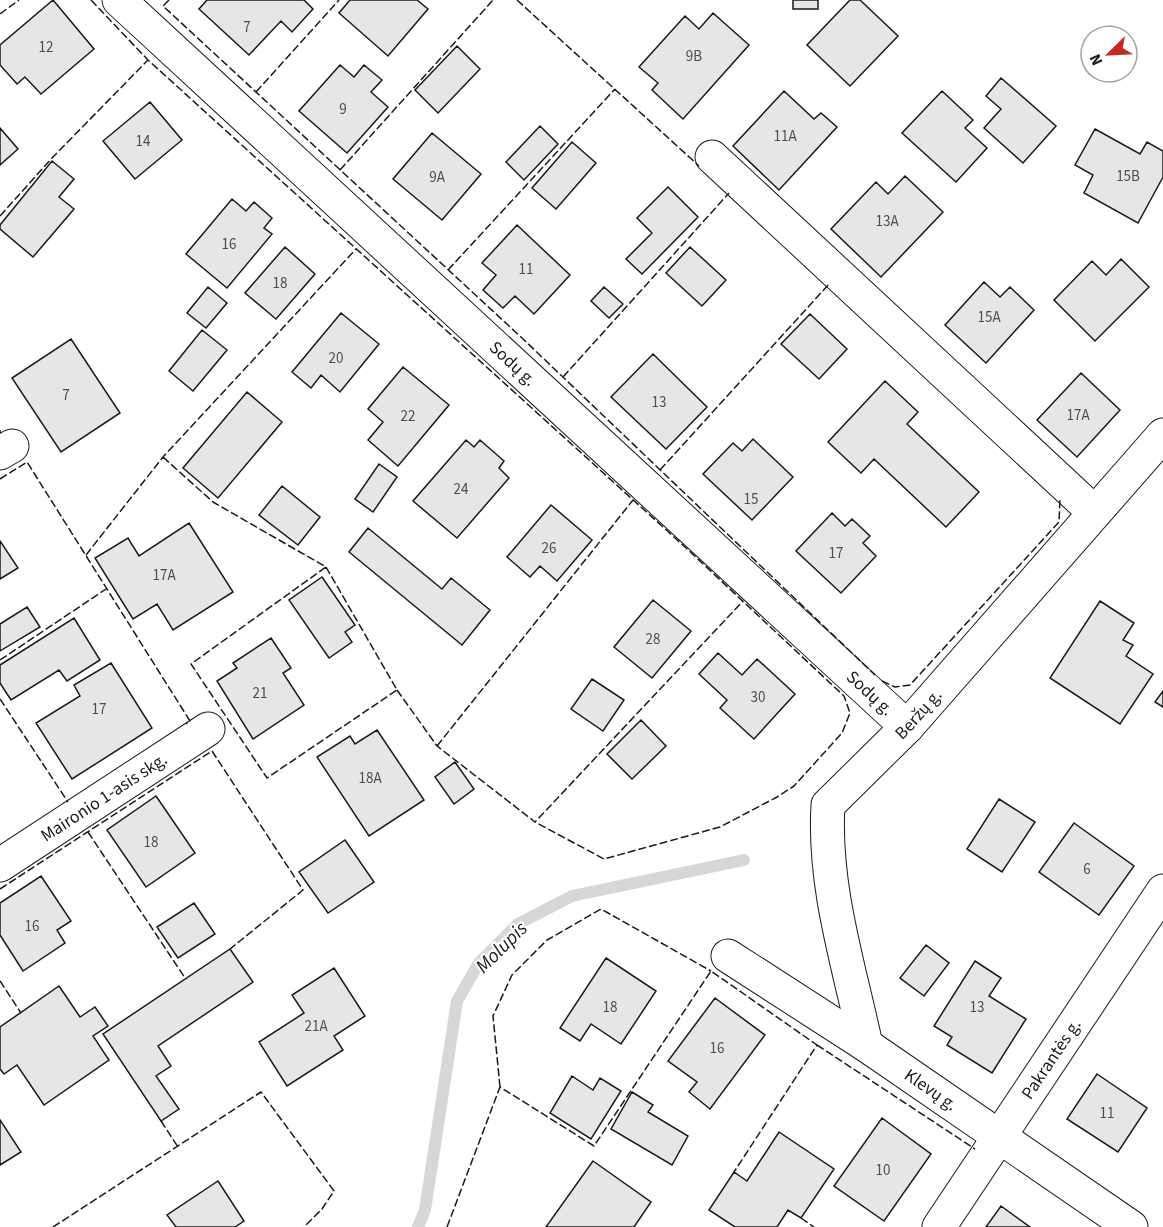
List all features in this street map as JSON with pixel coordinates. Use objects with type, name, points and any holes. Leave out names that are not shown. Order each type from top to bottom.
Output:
[{"type":"street","name":"Sodų g.","points":[[119,0],[907,727]]},
{"type":"street","points":[[712,157],[1094,512]]},
{"type":"street","name":"Beržų g.","points":[[866,1045],[832,889],[826,843],[828,805],[907,727],[1163,435]]},
{"type":"street","name":"Maironio 1-asis skg.","points":[[0,865],[208,729]]},
{"type":"street","name":"Pakrantės g.","points":[[939,1227],[1163,891]]},
{"type":"street","name":"Klevų g.","points":[[728,956],[866,1045],[1131,1227]]},
{"type":"building","points":[[53,0],[94,49],[41,94],[25,77],[17,84],[0,65],[0,45]]},
{"type":"building","points":[[207,0],[304,0],[313,9],[292,32],[281,21],[249,55],[199,9]]},
{"type":"building","points":[[350,0],[417,0],[428,9],[388,56],[339,13]]},
{"type":"building","points":[[793,0],[818,0],[818,9],[793,9]]},
{"type":"building","points":[[850,0],[860,0],[898,36],[850,86],[807,45]]},
{"type":"building","points":[[713,13],[749,45],[683,119],[652,90],[658,83],[639,67],[685,16],[699,29]]},
{"type":"building","points":[[457,46],[480,69],[438,113],[415,90]]},
{"type":"building","points":[[340,65],[354,77],[364,65],[382,80],[371,92],[388,107],[347,153],[299,111]]},
{"type":"building","points":[[1001,78],[1056,126],[1023,163],[984,128],[1001,109],[986,96]]},
{"type":"building","points":[[784,91],[814,119],[821,113],[837,127],[779,190],[733,146]]},
{"type":"building","points":[[942,91],[973,120],[965,128],[987,148],[956,182],[902,133]]},
{"type":"building","points":[[150,102],[182,140],[135,179],[103,141]]},
{"type":"building","points":[[540,126],[558,144],[524,180],[506,162]]},
{"type":"building","points":[[0,128],[18,149],[0,165]]},
{"type":"building","points":[[1095,129],[1140,154],[1147,142],[1163,151],[1163,177],[1138,223],[1084,193],[1093,175],[1075,165]]},
{"type":"building","points":[[432,133],[481,174],[442,220],[393,179]]},
{"type":"building","points":[[572,142],[596,163],[556,209],[532,188]]},
{"type":"building","points":[[52,161],[74,179],[59,197],[74,209],[33,257],[0,229],[0,225]]},
{"type":"building","points":[[905,176],[943,212],[881,277],[831,229],[876,182],[888,194]]},
{"type":"building","points":[[668,187],[698,217],[642,274],[626,259],[652,233],[637,218]]},
{"type":"building","points":[[232,199],[246,211],[254,202],[272,218],[264,228],[272,234],[227,288],[186,254]]},
{"type":"building","points":[[517,225],[570,275],[534,314],[515,296],[503,308],[483,290],[496,275],[482,263]]},
{"type":"building","points":[[285,247],[315,274],[276,319],[245,293]]},
{"type":"building","points":[[690,247],[726,280],[702,306],[666,273]]},
{"type":"building","points":[[1121,259],[1149,287],[1095,341],[1054,300],[1092,261],[1106,275]]},
{"type":"building","points":[[984,282],[1000,297],[1010,287],[1034,310],[986,363],[945,325]]},
{"type":"building","points":[[208,287],[227,303],[206,328],[187,313]]},
{"type":"building","points":[[604,287],[623,304],[609,318],[591,301]]},
{"type":"building","points":[[341,313],[379,344],[340,392],[321,375],[311,388],[292,372]]},
{"type":"building","points":[[810,314],[847,349],[819,379],[781,344]]},
{"type":"building","points":[[202,330],[227,350],[193,391],[169,371]]},
{"type":"building","points":[[71,339],[120,413],[61,452],[12,378]]},
{"type":"building","points":[[653,354],[707,407],[666,449],[611,397]]},
{"type":"building","points":[[403,367],[449,405],[398,466],[368,440],[383,422],[368,409]]},
{"type":"building","points":[[1081,373],[1120,410],[1077,457],[1037,420]]},
{"type":"building","points":[[885,381],[918,412],[907,424],[979,492],[946,527],[874,459],[861,473],[828,442]]},
{"type":"building","points":[[247,392],[282,422],[218,498],[183,468]]},
{"type":"building","points":[[753,439],[793,477],[752,520],[703,474],[733,443],[742,451]]},
{"type":"building","points":[[466,440],[474,447],[480,440],[504,461],[499,468],[509,478],[457,538],[413,501]]},
{"type":"building","points":[[379,464],[397,477],[373,512],[355,499]]},
{"type":"building","points":[[282,486],[320,517],[298,545],[259,515]]},
{"type":"building","points":[[551,505],[592,540],[557,581],[540,566],[530,577],[507,557]]},
{"type":"building","points":[[832,513],[845,526],[852,519],[870,536],[863,543],[876,556],[841,593],[796,551]]},
{"type":"building","points":[[189,523],[233,592],[173,630],[157,604],[133,619],[95,558],[128,538],[139,556]]},
{"type":"building","points":[[368,528],[442,589],[451,578],[490,610],[462,645],[349,552]]},
{"type":"building","points":[[0,541],[18,568],[0,579]]},
{"type":"building","points":[[322,577],[355,625],[345,632],[352,642],[329,658],[289,600]]},
{"type":"building","points":[[653,600],[691,631],[652,678],[614,647]]},
{"type":"building","points":[[1100,601],[1134,623],[1123,640],[1133,645],[1126,656],[1153,674],[1120,724],[1050,678]]},
{"type":"building","points":[[27,607],[40,627],[0,651],[0,624]]},
{"type":"building","points":[[74,618],[100,660],[67,681],[59,670],[11,700],[0,683],[0,665]]},
{"type":"building","points":[[271,638],[291,668],[283,673],[304,705],[253,739],[217,681],[237,668],[233,663]]},
{"type":"building","points":[[718,653],[742,675],[757,659],[795,694],[754,739],[720,708],[727,700],[699,674]]},
{"type":"building","points":[[111,663],[152,728],[72,779],[36,723],[80,696],[74,685]]},
{"type":"building","points":[[592,679],[624,700],[603,731],[571,709]]},
{"type":"building","points":[[1163,691],[1163,707],[1155,702]]},
{"type":"building","points":[[641,720],[666,746],[632,779],[607,754]]},
{"type":"building","points":[[377,730],[424,800],[369,836],[317,757],[350,736],[355,744]]},
{"type":"building","points":[[455,762],[474,789],[454,804],[435,777]]},
{"type":"building","points":[[156,796],[195,853],[146,887],[107,830]]},
{"type":"building","points":[[999,799],[1035,822],[1002,872],[967,849]]},
{"type":"building","points":[[1074,823],[1134,866],[1099,915],[1039,872]]},
{"type":"building","points":[[345,840],[374,882],[328,913],[299,872]]},
{"type":"building","points":[[41,876],[71,921],[57,930],[65,943],[23,971],[0,935],[0,903]]},
{"type":"building","points":[[194,903],[215,934],[178,958],[157,927]]},
{"type":"building","points":[[926,945],[949,963],[924,996],[900,978]]},
{"type":"building","points":[[230,949],[253,982],[158,1046],[171,1066],[156,1076],[179,1109],[161,1121],[103,1034]]},
{"type":"building","points":[[606,958],[656,991],[621,1044],[591,1024],[580,1041],[560,1028]]},
{"type":"building","points":[[975,961],[1001,978],[989,996],[1026,1019],[992,1073],[947,1045],[952,1037],[934,1026]]},
{"type":"building","points":[[334,968],[365,1016],[334,1036],[343,1050],[287,1086],[259,1042],[304,1013],[292,995]]},
{"type":"building","points":[[59,986],[80,1017],[95,1007],[108,1026],[93,1036],[109,1060],[44,1105],[17,1065],[4,1074],[0,1069],[0,1027]]},
{"type":"building","points":[[715,998],[765,1035],[710,1109],[689,1092],[697,1082],[668,1061]]},
{"type":"building","points":[[1097,1074],[1147,1108],[1118,1152],[1067,1119]]},
{"type":"building","points":[[572,1076],[593,1090],[600,1078],[621,1091],[591,1139],[550,1113]]},
{"type":"building","points":[[632,1092],[653,1105],[648,1112],[688,1136],[672,1165],[611,1129]]},
{"type":"building","points":[[882,1118],[931,1154],[884,1221],[834,1186]]},
{"type":"building","points":[[0,1120],[21,1152],[0,1165]]},
{"type":"building","points":[[779,1132],[834,1169],[801,1218],[788,1210],[777,1227],[735,1227],[709,1210],[734,1172],[747,1181]]},
{"type":"building","points":[[593,1161],[651,1202],[634,1227],[546,1227]]},
{"type":"building","points":[[218,1181],[244,1221],[235,1227],[176,1227],[167,1215]]},
{"type":"building","points":[[1001,1206],[1030,1227],[986,1227]]},
{"type":"waterway","name":"Molupis","points":[[418,1227],[425,1210],[457,1001],[479,963],[518,924],[572,896],[744,860]]},
{"type":"fence","points":[[0,14],[19,0]]},
{"type":"fence","points":[[91,0],[148,60],[685,547],[844,696],[850,713],[842,733],[794,786],[720,827],[604,859],[535,822]]},
{"type":"fence","points":[[169,0],[163,6],[522,338],[875,675]]},
{"type":"fence","points":[[256,92],[339,0]]},
{"type":"fence","points":[[340,170],[493,0]]},
{"type":"fence","points":[[517,0],[699,166]]},
{"type":"fence","points":[[0,216],[52,158],[148,60]]},
{"type":"fence","points":[[448,270],[615,89]]},
{"type":"fence","points":[[563,377],[729,193]]},
{"type":"fence","points":[[86,555],[163,457],[356,249]]},
{"type":"fence","points":[[660,470],[829,284]]},
{"type":"fence","points":[[163,457],[213,502],[326,567],[191,664],[267,778],[397,690],[326,567]]},
{"type":"fence","points":[[0,479],[27,462],[190,721],[186,724]]},
{"type":"fence","points":[[882,681],[895,687],[910,685],[1059,522],[1060,498]]},
{"type":"fence","points":[[437,746],[633,500]]},
{"type":"fence","points":[[0,660],[106,589]]},
{"type":"fence","points":[[397,690],[437,746],[535,822],[743,601]]},
{"type":"fence","points":[[0,699],[68,802]]},
{"type":"fence","points":[[0,889],[212,751],[303,890],[230,949]]},
{"type":"fence","points":[[88,832],[185,978]]},
{"type":"fence","points":[[500,1087],[493,1016],[512,975],[547,940],[601,909],[711,971]]},
{"type":"fence","points":[[447,1227],[500,1087],[594,1146],[711,971],[817,1045],[734,1172]]},
{"type":"fence","points":[[0,981],[21,1013]]},
{"type":"fence","points":[[817,1045],[975,1149]]},
{"type":"fence","points":[[53,1227],[261,1092],[334,1191],[322,1209],[304,1227]]},
{"type":"fence","points":[[161,1121],[178,1147]]},
{"type":"fence","points":[[801,1218],[814,1227]]}]
